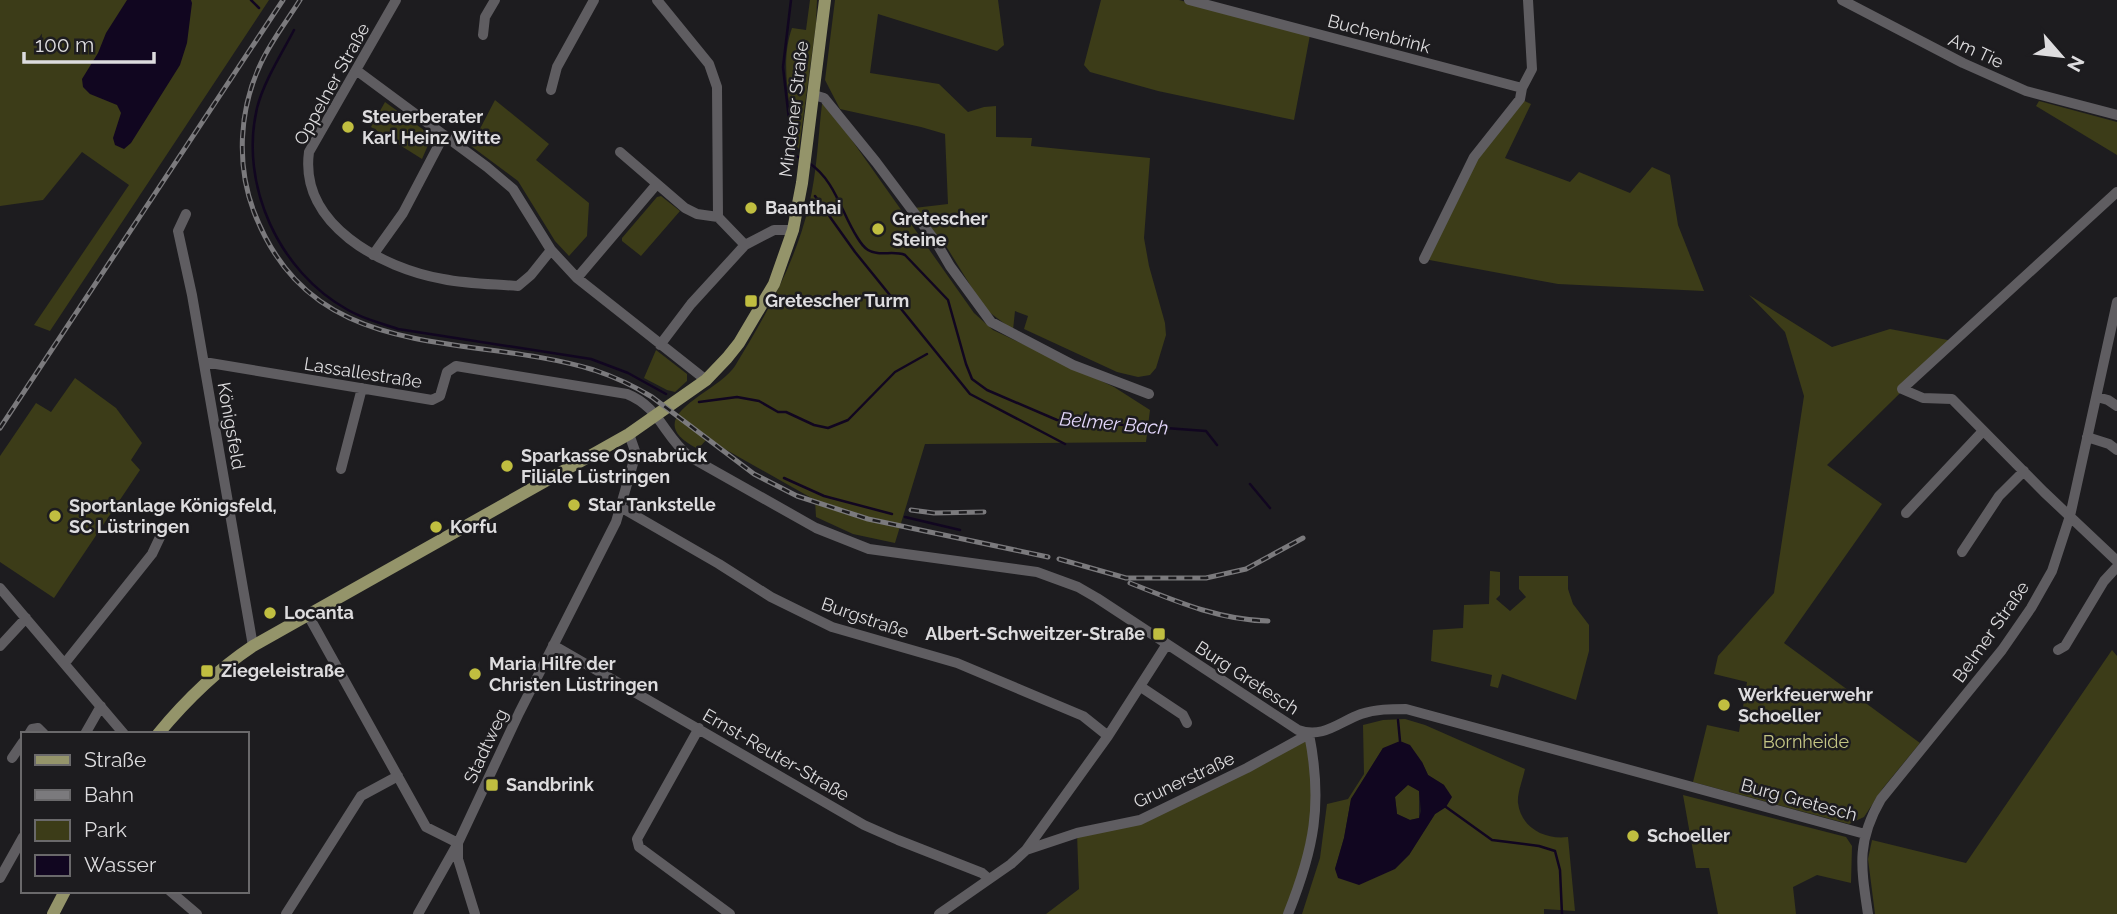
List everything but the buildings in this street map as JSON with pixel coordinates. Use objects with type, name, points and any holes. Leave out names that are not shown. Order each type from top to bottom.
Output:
[{"type":"main road","name":"Mindener Straße","points":[[161,732],[204,684],[253,646],[629,434],[706,380],[739,344],[777,275],[793,230],[802,183],[825,0]]},
{"type":"main road","points":[[53,914],[64,893]]},
{"type":"street","name":"Oppelner Straße","points":[[396,0],[309,152],[307,171],[313,197],[345,235],[373,255],[441,279],[518,286],[531,275],[551,250]]},
{"type":"street","points":[[483,35],[485,18],[495,0]]},
{"type":"street","points":[[551,90],[557,66],[594,0]]},
{"type":"street","points":[[657,0],[709,64],[717,87],[718,217]]},
{"type":"street","name":"Buchenbrink","points":[[1188,0],[1522,88]]},
{"type":"street","points":[[1424,259],[1474,157],[1520,99],[1522,88],[1532,69],[1528,0]]},
{"type":"street","name":"Am Tie","points":[[1842,0],[1963,63],[2026,91],[2117,115]]},
{"type":"street","points":[[356,70],[513,189],[551,250],[577,278],[706,380]]},
{"type":"street","points":[[814,95],[824,98],[876,162],[991,322],[1073,365],[1149,394]]},
{"type":"street","name":"Am Tie","points":[[2104,110],[2117,109]]},
{"type":"street","points":[[373,255],[403,213],[444,135]]},
{"type":"street","points":[[620,152],[656,186],[685,208],[697,214],[718,217],[745,244]]},
{"type":"street","points":[[577,278],[656,186]]},
{"type":"street","points":[[2058,650],[2065,646],[2117,564],[1952,398],[1923,398],[1902,389],[2117,192]]},
{"type":"street","name":"Königsfeld","points":[[186,214],[178,231],[204,362],[253,646]]},
{"type":"street","points":[[660,345],[677,321],[745,244],[774,230],[793,230]]},
{"type":"street","name":"Belmer Straße","points":[[1868,914],[1861,858],[1868,821],[1881,799],[2002,650],[2052,571],[2070,516],[2117,302]]},
{"type":"street","name":"Lassallestraße","points":[[204,362],[432,400],[440,396],[447,372],[456,366],[627,394],[648,405],[656,416]]},
{"type":"street","points":[[341,469],[362,388]]},
{"type":"street","points":[[2097,397],[2117,406]]},
{"type":"street","name":"Burg Gretesch","points":[[656,416],[680,449],[690,457],[816,528],[869,549],[1048,575],[1078,587],[1298,730],[1309,734],[1324,732],[1362,714],[1383,709],[1406,709],[1865,834]]},
{"type":"street","points":[[1906,513],[1983,431]]},
{"type":"street","name":"Stadtweg","points":[[418,914],[458,843],[622,508],[635,451],[629,434]]},
{"type":"street","points":[[2087,437],[2109,444],[2117,450]]},
{"type":"street","points":[[1962,552],[1999,496],[2024,471]]},
{"type":"street","name":"Burgstraße","points":[[622,508],[771,597],[832,627],[957,663],[1083,716],[1108,736]]},
{"type":"street","points":[[65,663],[152,554],[161,535]]},
{"type":"street","points":[[0,588],[122,732]]},
{"type":"street","points":[[308,615],[426,827],[458,843],[458,859],[475,914]]},
{"type":"street","points":[[0,646],[26,618]]},
{"type":"street","points":[[939,914],[1026,850],[1108,736],[1167,644]]},
{"type":"street","name":"Ernst-Reuter-Straße","points":[[553,645],[864,825],[982,873],[989,879]]},
{"type":"street","points":[[1141,687],[1182,715],[1186,723]]},
{"type":"street","points":[[86,732],[101,706]]},
{"type":"street","points":[[699,728],[637,839],[639,847],[730,914]]},
{"type":"street","points":[[1288,914],[1305,870],[1316,808],[1315,765],[1309,734]]},
{"type":"street","name":"Grunerstraße","points":[[1026,850],[1077,833],[1140,820],[1247,768],[1309,734]]},
{"type":"street","points":[[12,758],[21,746]]},
{"type":"street","points":[[286,914],[361,796],[398,776]]},
{"type":"street","points":[[0,878],[21,841]]},
{"type":"street","points":[[172,893],[197,914]]},
{"type":"green space","points":[[0,0],[269,0],[50,331],[34,325],[129,185],[82,152],[43,200],[0,206]]},
{"type":"green space","points":[[810,0],[817,0],[816,24],[799,149],[796,146],[789,102],[786,56],[792,28],[806,30]]},
{"type":"green space","points":[[835,0],[998,0],[1004,45],[997,51],[878,14],[870,73],[939,84],[968,112],[996,106],[996,137],[1032,138],[1031,146],[1150,158],[1144,238],[1166,335],[1156,368],[1150,375],[1138,377],[1117,372],[1024,329],[1028,316],[1015,311],[1013,330],[985,309],[946,246],[914,208],[948,204],[945,134],[840,109],[825,80]]},
{"type":"green space","points":[[1101,0],[1179,0],[1310,35],[1294,120],[1158,91],[1090,72],[1084,65]]},
{"type":"green space","points":[[1520,99],[1531,104],[1505,158],[1570,182],[1579,172],[1630,193],[1652,167],[1670,175],[1678,225],[1704,291],[1558,284],[1424,259],[1474,157]]},
{"type":"green space","points":[[495,100],[549,144],[536,160],[589,203],[587,236],[569,256],[555,241],[518,181],[471,146]]},
{"type":"green space","points":[[2039,101],[2117,122],[2117,155],[2036,106]]},
{"type":"green space","points":[[385,102],[428,133],[429,143],[422,159],[371,127]]},
{"type":"green space","points":[[822,104],[827,105],[974,313],[993,330],[1114,387],[1150,410],[1146,442],[925,444],[895,543],[853,534],[816,517],[815,500],[707,439],[698,449],[681,437],[675,426],[677,416],[735,366],[788,268],[812,193]]},
{"type":"green space","points":[[661,196],[680,211],[641,256],[622,241],[622,238],[657,197]]},
{"type":"green space","name":"Bornheide","points":[[1749,295],[1832,347],[1890,329],[1953,341],[1827,465],[1882,504],[1784,643],[1920,743],[1883,788],[1864,817],[1849,824],[1693,782],[1707,725],[1739,732],[1747,682],[1714,674],[1718,656],[1774,593],[1804,396],[1785,332]]},
{"type":"green space","points":[[656,350],[687,374],[687,381],[675,392],[644,378]]},
{"type":"green space","name":"Sportanlage Königsfeld, SC Lüstringen","points":[[75,378],[116,408],[142,443],[131,460],[140,470],[54,598],[0,562],[0,456],[36,403],[51,412]]},
{"type":"green space","points":[[1490,571],[1500,572],[1500,595],[1496,599],[1510,611],[1526,597],[1519,589],[1519,576],[1568,576],[1568,589],[1573,604],[1589,625],[1589,651],[1576,700],[1502,674],[1498,688],[1490,686],[1492,675],[1431,661],[1433,630],[1463,628],[1464,605],[1489,604]]},
{"type":"green space","points":[[2112,650],[2117,656],[2117,914],[1875,914],[1868,859],[1872,840],[1966,863]]},
{"type":"green space","points":[[1405,719],[1425,725],[1525,769],[1518,795],[1520,812],[1529,826],[1536,831],[1551,836],[1568,837],[1575,911],[1544,909],[1544,914],[1302,914],[1320,858],[1327,804],[1348,799],[1364,774],[1363,725],[1383,720]],"holes":[[[1383,748],[1422,762],[1428,775],[1444,785],[1446,807],[1435,814],[1409,855],[1335,869],[1351,799]]]},
{"type":"green space","points":[[1309,734],[1316,808],[1288,914],[1046,914],[1079,889],[1077,833],[1140,820]]},
{"type":"green space","points":[[1408,784],[1419,791],[1419,818],[1410,820],[1397,814],[1395,797]]},
{"type":"green space","points":[[1683,795],[1846,837],[1852,846],[1851,883],[1817,875],[1793,887],[1796,914],[1718,914],[1709,868],[1696,868]]},
{"type":"water","points":[[127,0],[191,0],[192,3],[187,43],[180,65],[131,143],[124,149],[115,145],[113,138],[121,113],[117,105],[90,94],[83,87],[82,79]]},
{"type":"water","points":[[1400,741],[1410,745],[1428,775],[1444,785],[1452,797],[1446,807],[1435,814],[1409,855],[1395,869],[1359,885],[1338,878],[1335,869],[1351,799],[1383,748]],"holes":[[[1408,785],[1419,791],[1419,818],[1410,820],[1397,814],[1395,797]]]},
{"type":"waterway","points":[[251,0],[259,8]]},
{"type":"waterway","name":"Belmer Bach","points":[[791,0],[783,67],[793,154],[800,158]]},
{"type":"waterway","points":[[294,30],[260,98],[253,137],[254,167],[270,224],[284,250],[302,273],[324,294],[348,310],[372,321],[398,329],[591,359],[628,373],[666,394]]},
{"type":"waterway","name":"Belmer Bach","points":[[809,163],[825,178],[859,241],[865,247],[872,252],[905,255],[948,300],[972,379],[987,390],[1057,420],[1206,431],[1217,445]]},
{"type":"waterway","points":[[815,196],[855,252],[970,394],[1065,444]]},
{"type":"waterway","points":[[699,402],[737,397],[759,401],[778,412],[786,412],[814,425],[828,428],[848,420],[895,372],[927,354]]},
{"type":"waterway","points":[[784,478],[824,496],[892,514]]},
{"type":"waterway","name":"Belmer Bach","points":[[1250,484],[1270,508]]},
{"type":"waterway","points":[[905,517],[960,530]]},
{"type":"waterway","name":"Belmer Bach","points":[[1398,720],[1400,741]]},
{"type":"waterway","name":"Belmer Bach","points":[[1446,807],[1492,840],[1539,846],[1555,851],[1560,870],[1562,914]]},
{"type":"railway","points":[[0,428],[283,0]]},
{"type":"railway","points":[[300,0],[269,47],[254,81],[244,118],[243,156],[244,175],[254,212],[281,262],[315,297],[354,320],[399,335],[545,358],[594,370],[631,385],[652,397],[754,474],[797,496],[868,519],[1048,557]]},
{"type":"railway","points":[[911,510],[934,513],[984,512]]},
{"type":"railway","points":[[1059,559],[1126,578],[1206,578],[1246,569],[1303,538]]},
{"type":"railway","points":[[1130,583],[1215,613],[1268,621]]},
{"type":"place","name":"Steuerberater Karl Heinz Witte","points":[[348,127]]},
{"type":"place","name":"Baanthai","points":[[751,208]]},
{"type":"place","name":"Gretescher Steine","points":[[878,229]]},
{"type":"place","name":"Gretescher Turm","points":[[751,301]]},
{"type":"place","name":"Sparkasse Osnabrück Filiale Lüstringen","points":[[507,466]]},
{"type":"place","name":"Star Tankstelle","points":[[574,505]]},
{"type":"place","name":"Sportanlage Königsfeld, SC Lüstringen","points":[[55,516]]},
{"type":"place","name":"Korfu","points":[[436,527]]},
{"type":"place","name":"Locanta","points":[[270,613]]},
{"type":"place","name":"Albert-Schweitzer-Straße","points":[[1159,634]]},
{"type":"place","name":"Ziegeleistraße","points":[[207,671]]},
{"type":"place","name":"Maria Hilfe der Christen Lüstringen","points":[[475,674]]},
{"type":"place","name":"Werkfeuerwehr Schoeller","points":[[1724,705]]},
{"type":"place","name":"Sandbrink","points":[[492,785]]},
{"type":"place","name":"Schoeller","points":[[1633,836]]}]
